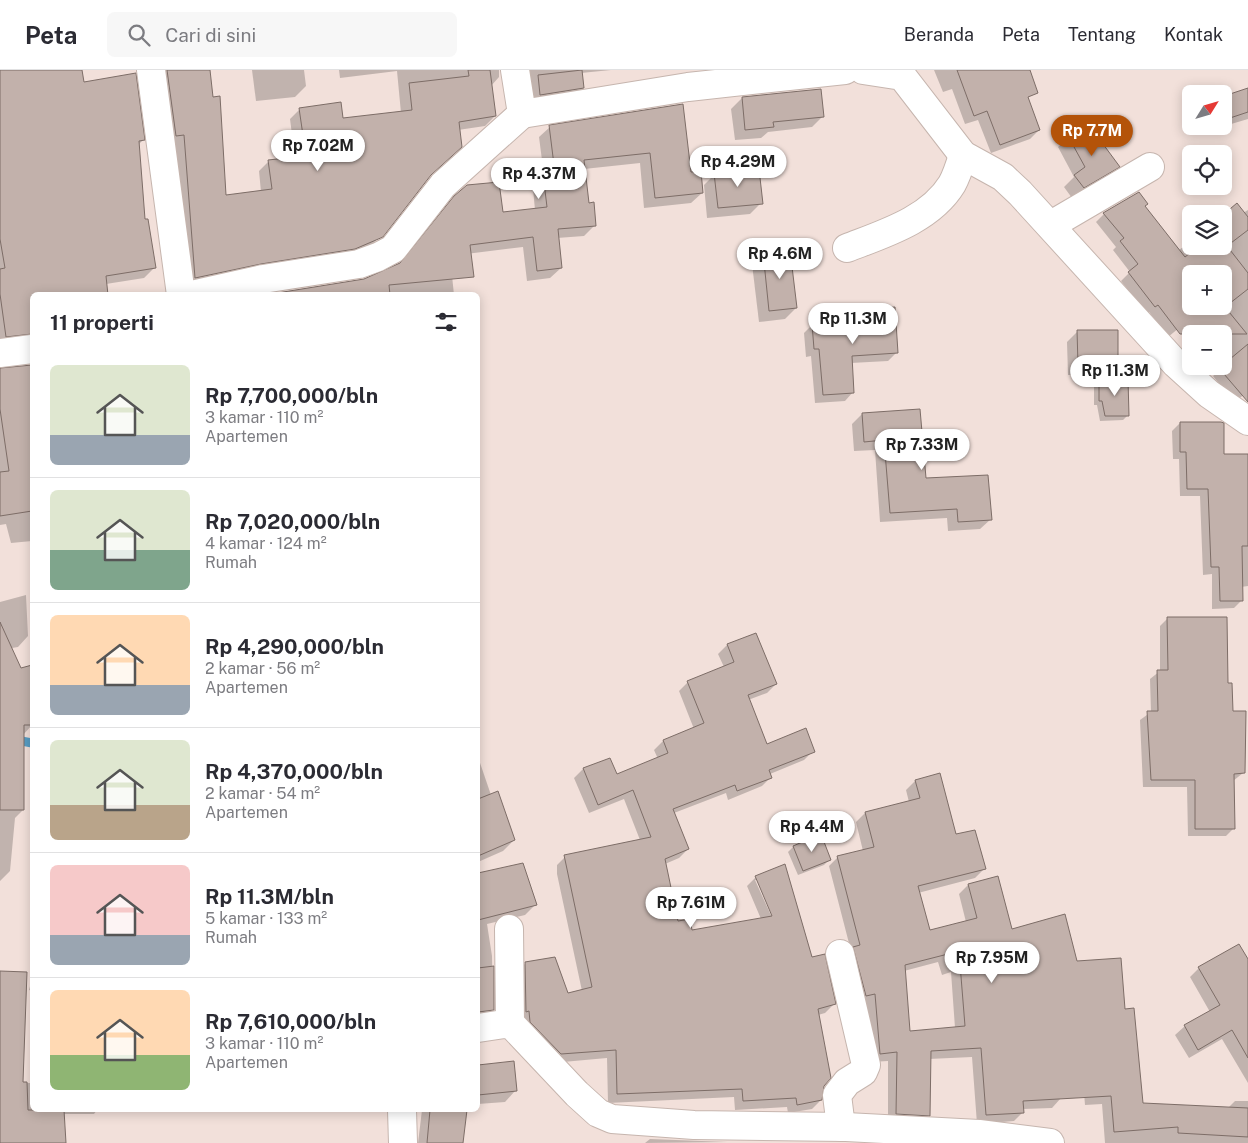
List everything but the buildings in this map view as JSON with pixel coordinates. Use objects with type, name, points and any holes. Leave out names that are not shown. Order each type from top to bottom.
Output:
[{"type":"street","points":[[151,70],[181,292]]},
{"type":"street","points":[[515,70],[522,114]]},
{"type":"street","points":[[205,292],[263,279],[359,264],[393,249],[443,185],[522,114],[687,78],[845,70]]},
{"type":"street","points":[[863,70],[909,73],[963,155],[1003,177],[1051,225],[1176,364],[1209,394],[1248,421]]},
{"type":"street","points":[[847,248],[909,222],[928,209],[944,196],[952,184],[963,155]]},
{"type":"street","points":[[1051,225],[1150,167]]},
{"type":"street","points":[[0,353],[30,349]]},
{"type":"street","points":[[509,929],[510,1023],[577,1094],[598,1113],[612,1119],[694,1125],[841,1127],[978,1134],[1050,1143]]},
{"type":"street","points":[[840,954],[866,1065],[863,1072],[847,1082],[837,1095],[841,1127]]},
{"type":"street","points":[[480,1028],[510,1023]]},
{"type":"street","points":[[402,1112],[403,1143]]},
{"type":"waterway","points":[[0,737],[30,743]]}]
